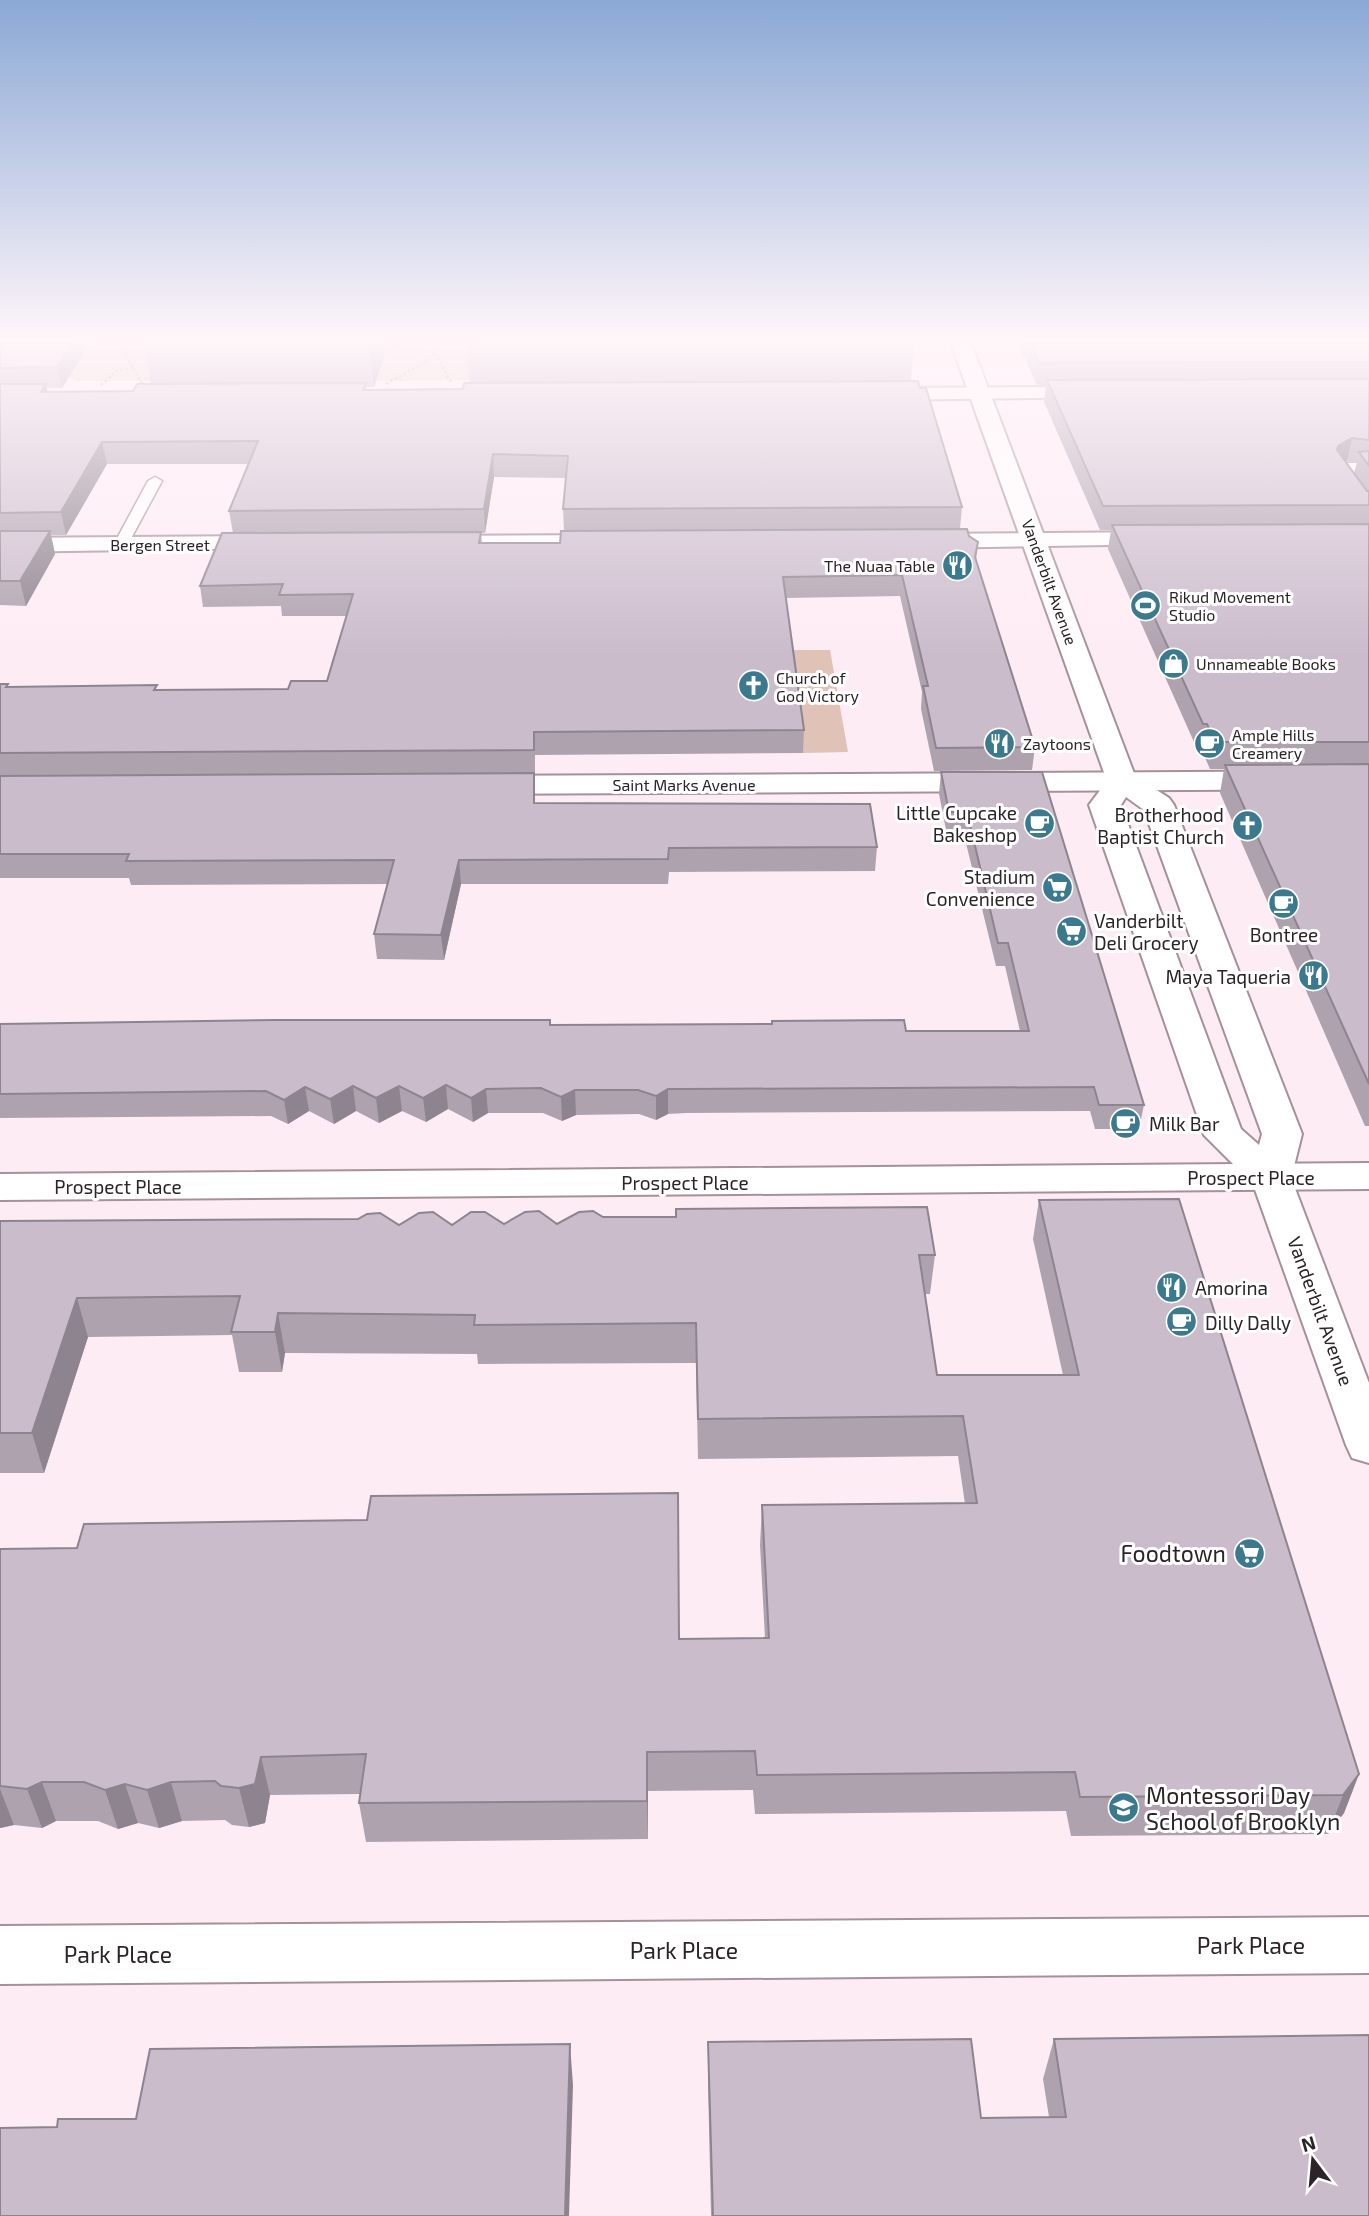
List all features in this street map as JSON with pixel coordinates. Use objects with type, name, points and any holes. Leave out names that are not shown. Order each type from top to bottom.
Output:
[{"type":"street","name":"Vanderbilt Avenue","points":[[998,446],[1122,781],[1105,805],[1224,1135],[1271,1178],[1369,1445]]},
{"type":"street","points":[[905,541],[1186,539]]},
{"type":"street","points":[[401,543],[639,542]]},
{"type":"street","name":"Bergen Street","points":[[0,545],[289,543]]},
{"type":"street","name":"Saint Marks Avenue","points":[[456,785],[1369,780]]},
{"type":"street","points":[[1122,781],[1158,805],[1282,1134],[1271,1178]]},
{"type":"street","name":"Prospect Place","points":[[0,1187],[1369,1176]]},
{"type":"street","name":"Park Place","points":[[0,1955],[1369,1945]]},
{"type":"lane","points":[[1369,467],[1348,467],[1340,471],[1369,510]]},
{"type":"lane","points":[[121,544],[155,481]]},
{"type":"shaded area","points":[[789,650],[830,650],[848,752],[803,753]]},
{"type":"building","points":[[0,446],[99,446],[61,512],[0,513]]},
{"type":"building","points":[[256,446],[944,446],[962,507],[563,509],[568,456],[493,454],[484,509],[229,511]]},
{"type":"building","points":[[1077,446],[1338,446],[1337,450],[1369,491],[1369,505],[1103,506]]},
{"type":"building","points":[[1369,451],[1369,466],[1359,452]]},
{"type":"building","points":[[1369,524],[1369,742],[1215,742],[1207,724],[1203,724],[1112,525]]},
{"type":"building","points":[[967,529],[969,536],[978,542],[975,557],[1035,747],[936,748],[923,686],[928,686],[902,575],[783,577],[804,730],[534,732],[534,750],[0,753],[0,684],[8,684],[6,687],[157,685],[154,690],[288,689],[291,681],[327,681],[353,594],[279,595],[283,584],[200,586],[222,533],[481,532],[479,543],[560,543],[561,531]]},
{"type":"building","points":[[0,531],[50,531],[20,581],[0,581]]},
{"type":"building","points":[[1369,764],[1369,1084],[1225,765]]},
{"type":"building","points":[[941,772],[1042,772],[1144,1105],[1099,1105],[1094,1087],[668,1089],[656,1096],[638,1090],[575,1090],[561,1097],[541,1088],[486,1089],[471,1098],[446,1085],[423,1098],[399,1086],[376,1098],[353,1086],[330,1099],[305,1087],[284,1100],[266,1091],[0,1094],[0,1024],[550,1020],[550,1025],[772,1024],[772,1021],[904,1020],[906,1031],[1029,1031],[1008,943],[998,943],[967,812],[949,812]]},
{"type":"building","points":[[534,773],[534,803],[870,804],[877,847],[669,848],[668,859],[459,860],[441,935],[374,934],[394,860],[126,861],[129,854],[0,854],[0,776]]},
{"type":"building","points":[[1179,1199],[1359,1774],[1343,1795],[1080,1797],[1075,1772],[757,1775],[755,1751],[647,1752],[647,1801],[359,1803],[366,1754],[261,1757],[255,1784],[239,1788],[221,1786],[215,1781],[171,1782],[147,1790],[125,1784],[105,1790],[84,1782],[42,1782],[27,1789],[0,1786],[0,1549],[77,1548],[84,1524],[367,1520],[371,1496],[678,1493],[679,1639],[769,1638],[762,1505],[977,1503],[963,1416],[698,1419],[696,1323],[474,1325],[475,1315],[278,1313],[275,1332],[231,1332],[240,1296],[77,1298],[32,1433],[0,1433],[0,1221],[358,1219],[367,1214],[380,1213],[399,1225],[419,1213],[433,1212],[452,1225],[471,1212],[485,1212],[504,1224],[525,1212],[539,1211],[557,1224],[579,1212],[593,1211],[603,1217],[676,1217],[676,1209],[927,1207],[935,1255],[919,1255],[937,1375],[1079,1375],[1039,1200]]},
{"type":"building","points":[[1369,2035],[1369,2216],[713,2216],[708,2042],[971,2039],[981,2118],[1066,2117],[1054,2039]]},
{"type":"building","points":[[570,2044],[565,2216],[0,2216],[0,2128],[57,2127],[58,2119],[136,2119],[150,2049]]},
{"type":"place","name":"The Nuaa Table","points":[[958,565]]},
{"type":"place","name":"Rikud Movement Studio","points":[[1146,605]]},
{"type":"place","name":"Unnameable Books","points":[[1173,663]]},
{"type":"place","name":"Church of God Victory","points":[[753,686]]},
{"type":"place","name":"Zaytoons","points":[[1000,743]]},
{"type":"place","name":"Ample Hills Creamery","points":[[1209,743]]},
{"type":"place","name":"Little Cupcake Bakeshop","points":[[1040,823]]},
{"type":"place","name":"Brotherhood Baptist Church","points":[[1247,825]]},
{"type":"place","name":"Stadium Convenience","points":[[1058,887]]},
{"type":"place","name":"Bontree","points":[[1284,903]]},
{"type":"place","name":"Vanderbilt Deli Grocery","points":[[1071,931]]},
{"type":"place","name":"Maya Taqueria","points":[[1314,976]]},
{"type":"place","name":"Milk Bar","points":[[1126,1123]]},
{"type":"place","name":"Amorina","points":[[1172,1287]]},
{"type":"place","name":"Dilly Dally","points":[[1182,1322]]},
{"type":"place","name":"Foodtown","points":[[1249,1553]]},
{"type":"place","name":"Montessori Day School of Brooklyn","points":[[1123,1808]]}]
